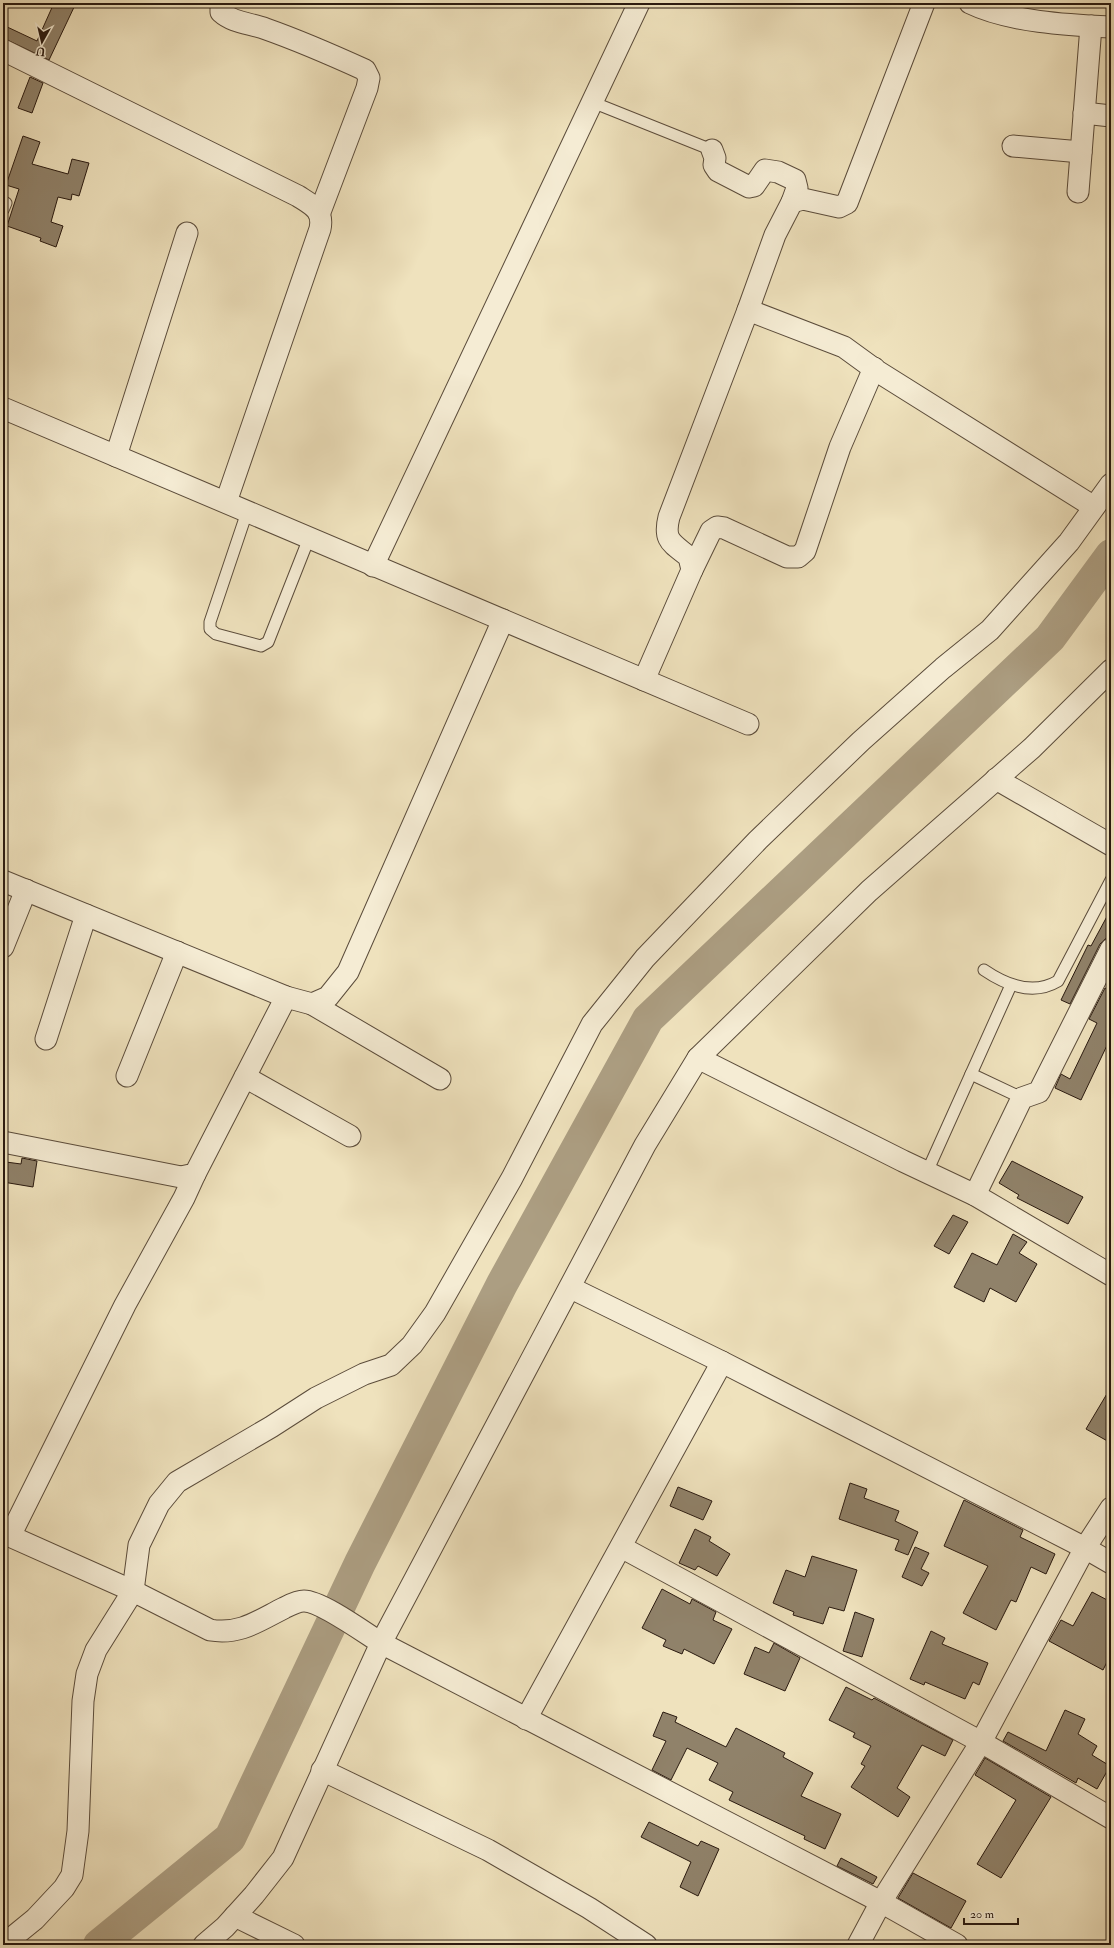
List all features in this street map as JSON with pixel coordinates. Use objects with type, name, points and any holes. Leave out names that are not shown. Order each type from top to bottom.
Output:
[{"type":"street","points":[[221,3],[221,12],[229,19],[257,25],[306,44],[365,70],[369,78],[367,88],[320,212],[320,229],[226,502]]},
{"type":"street","points":[[373,566],[639,3]]},
{"type":"street","points":[[792,202],[803,199],[839,207],[847,203],[924,3]]},
{"type":"street","points":[[970,3],[1008,15],[1101,27],[1084,113],[1078,192]]},
{"type":"street","points":[[3,50],[298,196],[315,206],[320,212]]},
{"type":"street","points":[[1084,113],[1111,116]]},
{"type":"street","points":[[1013,146],[1081,152]]},
{"type":"street","points":[[692,570],[689,557],[670,541],[666,530],[669,517],[775,235],[792,202],[797,188],[795,180],[778,172],[765,170],[754,186],[749,187],[718,171],[714,166],[715,158],[712,150]]},
{"type":"street","points":[[116,456],[187,233]]},
{"type":"street","points":[[748,310],[844,347],[874,368],[1094,507]]},
{"type":"street","points":[[644,680],[692,570],[711,532],[717,527],[724,528],[787,557],[798,557],[805,551],[840,447],[874,368]]},
{"type":"street","points":[[3,408],[748,724]]},
{"type":"street","points":[[3,1945],[35,1919],[64,1888],[72,1875],[78,1831],[83,1701],[87,1674],[96,1650],[133,1591],[139,1545],[160,1504],[177,1482],[271,1428],[316,1398],[364,1374],[391,1365],[412,1345],[435,1313],[512,1178],[592,1024],[645,958],[758,840],[861,741],[943,668],[990,630],[1069,542],[1111,484]]},
{"type":"street","points":[[312,1004],[328,997],[348,972],[503,620]]},
{"type":"street","points":[[204,1945],[235,1916],[254,1895],[283,1858],[381,1643],[645,1145],[698,1058],[869,890],[1032,748],[1111,670]]},
{"type":"street","points":[[996,778],[1111,845]]},
{"type":"street","points":[[3,881],[286,997],[312,1004],[440,1079]]},
{"type":"street","points":[[3,947],[26,890]]},
{"type":"street","points":[[46,1039],[86,915]]},
{"type":"street","points":[[975,1195],[1022,1098],[1039,1092],[1111,949]]},
{"type":"street","points":[[127,1076],[177,952]]},
{"type":"street","points":[[286,997],[184,1198],[125,1305],[7,1535],[133,1591],[210,1630],[222,1632],[244,1629],[302,1601],[319,1605],[381,1643],[881,1902],[957,1945]]},
{"type":"street","points":[[698,1058],[975,1195],[1108,1266]]},
{"type":"street","points":[[245,1077],[350,1136]]},
{"type":"street","points":[[3,1142],[181,1177],[195,1174]]},
{"type":"street","points":[[570,1288],[722,1362],[1085,1548],[1111,1564]]},
{"type":"street","points":[[526,1719],[722,1362]]},
{"type":"street","points":[[858,1945],[881,1902],[981,1742],[1085,1548],[1111,1508]]},
{"type":"street","points":[[621,1547],[981,1742],[1111,1818]]},
{"type":"street","points":[[322,1770],[488,1850],[589,1908],[646,1945]]},
{"type":"street","points":[[235,1916],[294,1945]]},
{"type":"lane","points":[[592,102],[712,150]]},
{"type":"lane","points":[[247,512],[210,622],[210,629],[216,634],[261,646],[268,642],[309,538]]},
{"type":"lane","points":[[984,970],[998,980],[1026,989],[1049,986],[1058,981],[1111,880]]},
{"type":"lane","points":[[927,1172],[1011,985]]},
{"type":"lane","points":[[971,1074],[1022,1098]]},
{"type":"building","points":[[54,3],[76,3],[49,60],[3,38],[3,25],[37,41]]},
{"type":"building","points":[[30,77],[43,83],[32,113],[18,108]]},
{"type":"building","points":[[23,136],[40,142],[32,164],[68,174],[72,159],[89,163],[79,196],[72,194],[71,200],[58,197],[51,222],[63,226],[56,247],[40,241],[41,238],[7,226],[19,189],[6,185]]},
{"type":"building","points":[[1111,909],[1110,937],[1105,939],[1100,944],[1070,1004],[1061,1000],[1088,945],[1091,946]]},
{"type":"building","points":[[1105,988],[1111,991],[1111,1037],[1081,1100],[1055,1088],[1061,1074],[1070,1079],[1097,1023],[1089,1019]]},
{"type":"building","points":[[22,1158],[37,1161],[33,1187],[3,1182],[6,1162],[21,1164]]},
{"type":"building","points":[[1012,1161],[1083,1197],[1068,1224],[1017,1198],[1019,1195],[999,1183]]},
{"type":"building","points":[[953,1215],[968,1222],[949,1254],[934,1246]]},
{"type":"building","points":[[1013,1234],[1027,1242],[1019,1253],[1037,1264],[1016,1302],[990,1288],[984,1302],[954,1287],[972,1253],[997,1265]]},
{"type":"building","points":[[1111,1387],[1111,1443],[1086,1429]]},
{"type":"building","points":[[850,1483],[867,1489],[864,1498],[899,1511],[895,1521],[918,1532],[908,1555],[895,1550],[899,1540],[839,1519]]},
{"type":"building","points":[[678,1487],[712,1501],[703,1520],[670,1506]]},
{"type":"building","points":[[964,1500],[1023,1530],[1020,1537],[1055,1554],[1046,1574],[1031,1567],[1016,1602],[1011,1600],[996,1630],[963,1613],[988,1566],[944,1546]]},
{"type":"building","points":[[695,1529],[711,1537],[709,1541],[730,1554],[717,1576],[698,1566],[695,1570],[679,1563]]},
{"type":"building","points":[[915,1547],[929,1553],[921,1569],[929,1573],[922,1586],[902,1577]]},
{"type":"building","points":[[812,1556],[857,1570],[844,1611],[829,1607],[823,1624],[793,1615],[794,1612],[773,1603],[786,1570],[805,1577]]},
{"type":"building","points":[[662,1589],[690,1604],[692,1599],[716,1612],[713,1620],[732,1629],[714,1664],[684,1649],[682,1654],[663,1646],[666,1640],[642,1628]]},
{"type":"building","points":[[1092,1592],[1111,1602],[1111,1654],[1103,1670],[1049,1641],[1061,1620],[1073,1626]]},
{"type":"building","points":[[855,1612],[874,1619],[862,1657],[843,1651]]},
{"type":"building","points":[[931,1631],[945,1638],[942,1644],[988,1663],[979,1685],[973,1682],[965,1699],[925,1682],[924,1685],[910,1679]]},
{"type":"building","points":[[774,1643],[800,1658],[785,1691],[744,1674],[755,1647],[769,1653]]},
{"type":"building","points":[[846,1687],[872,1700],[874,1698],[953,1740],[945,1756],[922,1745],[897,1788],[910,1797],[898,1817],[851,1787],[865,1766],[861,1764],[871,1746],[853,1737],[855,1733],[829,1720]]},
{"type":"building","points":[[1065,1710],[1085,1719],[1078,1734],[1097,1746],[1092,1755],[1110,1766],[1097,1789],[1078,1778],[1076,1783],[1003,1741],[1008,1732],[1046,1751]]},
{"type":"building","points":[[663,1712],[677,1717],[675,1722],[726,1747],[736,1728],[785,1753],[783,1757],[813,1773],[801,1796],[841,1814],[825,1849],[804,1839],[805,1836],[729,1800],[733,1792],[709,1780],[718,1763],[687,1748],[671,1780],[652,1770],[666,1741],[653,1736]]},
{"type":"building","points":[[985,1758],[1051,1797],[1001,1878],[977,1864],[1016,1800],[975,1775]]},
{"type":"building","points":[[649,1822],[698,1846],[701,1841],[719,1849],[698,1896],[680,1887],[691,1862],[641,1837]]},
{"type":"building","points":[[841,1858],[877,1877],[873,1884],[837,1866]]},
{"type":"building","points":[[913,1873],[966,1901],[951,1928],[898,1898]]},
{"type":"waterway","points":[[99,1945],[230,1838],[360,1563],[502,1284],[648,1019],[1050,638],[1111,555]]}]
